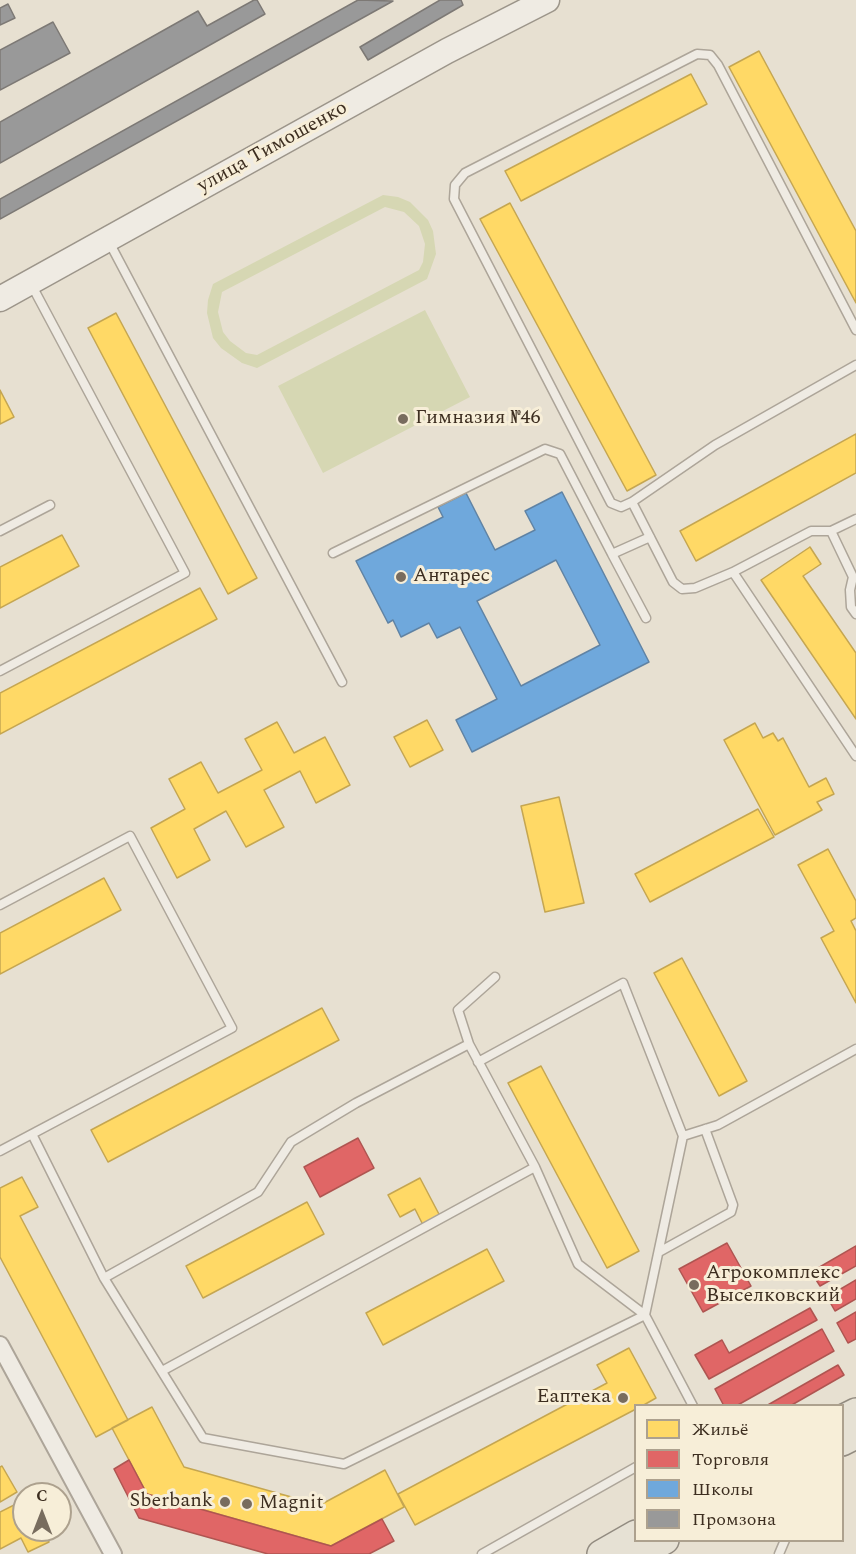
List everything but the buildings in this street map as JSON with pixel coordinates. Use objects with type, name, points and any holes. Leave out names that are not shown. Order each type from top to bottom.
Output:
[{"type":"main road","points":[[601,1554],[634,1535]]},
{"type":"main road","points":[[641,1554],[662,1542]]},
{"type":"street","name":"улица Тимошенко","points":[[0,299],[447,51],[547,0]]},
{"type":"street","points":[[0,1345],[113,1554]]},
{"type":"lane","points":[[856,330],[711,55],[697,54],[465,173],[454,185],[454,199],[611,502],[621,507],[632,502],[715,445],[856,365]]},
{"type":"lane","points":[[108,239],[342,682]]},
{"type":"lane","points":[[0,671],[185,573],[30,283]]},
{"type":"lane","points":[[333,554],[545,449],[560,454],[646,618]]},
{"type":"lane","points":[[632,502],[673,582],[682,588],[695,588],[733,572],[811,531],[831,531],[856,519]]},
{"type":"lane","points":[[0,531],[50,505]]},
{"type":"lane","points":[[831,531],[853,577],[850,590],[851,606],[856,614]]},
{"type":"lane","points":[[612,554],[650,537]]},
{"type":"lane","points":[[733,572],[856,756]]},
{"type":"lane","points":[[0,905],[130,836],[232,1028],[0,1151]]},
{"type":"lane","points":[[495,978],[458,1010],[469,1044],[534,1167],[578,1264],[645,1315],[692,1404]]},
{"type":"lane","points":[[478,1062],[623,983],[683,1136],[645,1315]]},
{"type":"lane","points":[[104,1278],[258,1192],[291,1142],[356,1103],[469,1044]]},
{"type":"lane","points":[[683,1136],[718,1125],[856,1049]]},
{"type":"lane","points":[[659,1252],[731,1212],[733,1205],[705,1130]]},
{"type":"lane","points":[[32,1134],[104,1278],[203,1438],[344,1464],[645,1315]]},
{"type":"lane","points":[[162,1371],[534,1167]]},
{"type":"lane","points":[[482,1554],[634,1468]]},
{"type":"green space","points":[[383,195],[398,197],[410,202],[428,220],[433,231],[436,254],[427,279],[257,368],[242,363],[221,348],[213,338],[207,313],[213,284]],"holes":[[[385,207],[404,212],[419,226],[425,244],[423,262],[419,270],[257,355],[246,353],[230,341],[223,332],[218,312],[222,292]]]},
{"type":"green space","points":[[425,310],[470,397],[323,473],[278,386]]},
{"type":"place","name":"Гимназия №46","points":[[403,419]]},
{"type":"place","name":"Антарес","points":[[401,577]]},
{"type":"place","name":"Агрокомплекс Выселковский","points":[[694,1285]]},
{"type":"place","name":"Еаптека","points":[[623,1398]]},
{"type":"place","name":"Sberbank","points":[[225,1502]]},
{"type":"place","name":"Magnit","points":[[247,1504]]}]
